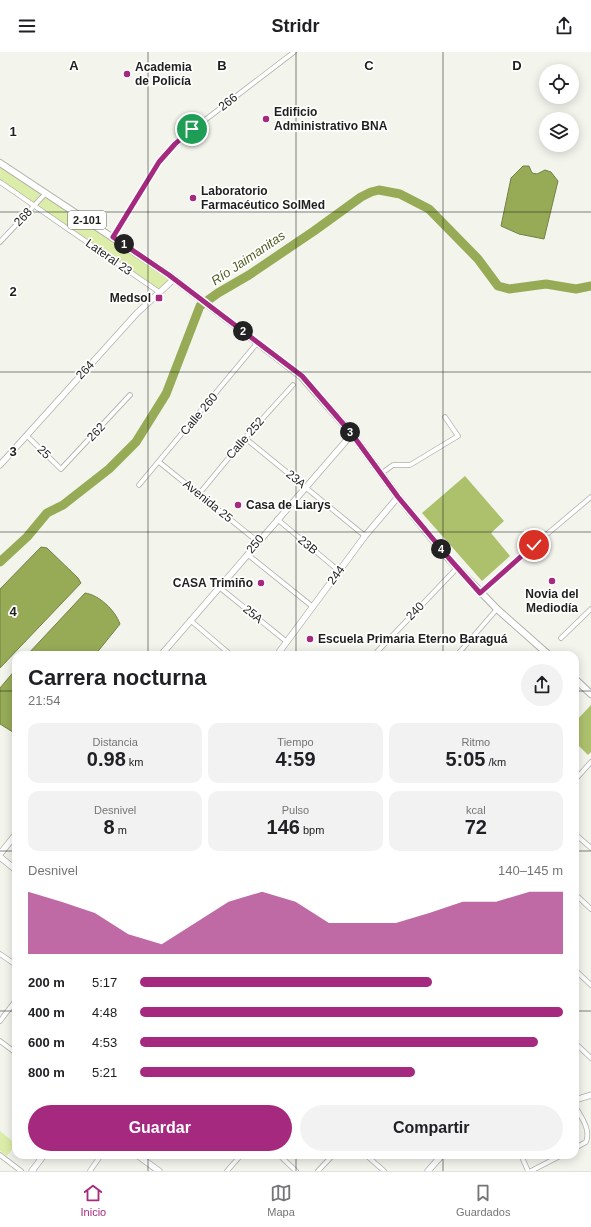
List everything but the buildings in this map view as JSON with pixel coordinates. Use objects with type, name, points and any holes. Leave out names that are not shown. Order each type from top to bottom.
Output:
[{"type":"main road","name":"2-101","points":[[0,163],[174,278],[302,376],[352,434],[382,473],[398,497],[457,568],[496,609],[544,651]]},
{"type":"main road","points":[[579,683],[591,694]]},
{"type":"street","name":"266","points":[[113,237],[159,162],[175,144],[294,52]]},
{"type":"street","name":"Lateral 23","points":[[0,182],[159,292]]},
{"type":"street","name":"268","points":[[0,242],[46,192]]},
{"type":"street","name":"264","points":[[0,465],[127,324],[174,278]]},
{"type":"street","name":"Calle 260","points":[[139,485],[258,342]]},
{"type":"street","name":"Calle 252","points":[[199,494],[244,438],[293,384]]},
{"type":"street","name":"262","points":[[61,469],[130,395]]},
{"type":"street","points":[[382,473],[393,465],[410,465],[458,436],[446,417]]},
{"type":"street","name":"250","points":[[164,651],[257,541],[352,434]]},
{"type":"street","name":"25","points":[[27,436],[61,469]]},
{"type":"street","name":"23A","points":[[244,438],[306,486],[365,536]]},
{"type":"street","name":"Avenida 25","points":[[159,462],[257,541]]},
{"type":"street","name":"244","points":[[280,651],[365,536],[398,497]]},
{"type":"street","points":[[480,593],[591,497]]},
{"type":"street","name":"23B","points":[[277,519],[339,571]]},
{"type":"street","points":[[247,554],[313,608]]},
{"type":"street","name":"240","points":[[379,651],[457,568]]},
{"type":"street","name":"25A","points":[[219,587],[287,642]]},
{"type":"street","points":[[460,651],[496,609]]},
{"type":"street","points":[[561,638],[591,609]]},
{"type":"street","points":[[190,619],[226,651]]},
{"type":"street","points":[[579,777],[589,768],[591,762]]},
{"type":"street","points":[[579,838],[591,848]]},
{"type":"street","points":[[12,839],[0,855],[12,866]]},
{"type":"street","points":[[579,898],[591,909]]},
{"type":"street","points":[[0,954],[12,962]]},
{"type":"street","points":[[579,974],[591,985]]},
{"type":"street","points":[[0,1021],[12,1005]]},
{"type":"street","points":[[0,1041],[12,1049]]},
{"type":"street","points":[[579,1047],[591,1058]]},
{"type":"street","points":[[579,1099],[591,1095]]},
{"type":"street","points":[[579,1113],[589,1135],[586,1142],[579,1146]]},
{"type":"street","points":[[0,1155],[21,1171]]},
{"type":"street","points":[[32,1171],[41,1159]]},
{"type":"street","points":[[90,1171],[98,1159]]},
{"type":"street","points":[[142,1159],[159,1171]]},
{"type":"street","points":[[227,1171],[238,1159]]},
{"type":"street","points":[[286,1159],[296,1171]]},
{"type":"street","points":[[318,1171],[329,1159]]},
{"type":"street","points":[[372,1159],[384,1171]]},
{"type":"street","points":[[428,1171],[438,1159]]},
{"type":"street","points":[[523,1159],[528,1171]]},
{"type":"street","points":[[531,1171],[554,1159]]},
{"type":"shaded area","points":[[0,164],[173,279],[161,291],[0,185]]},
{"type":"shaded area","points":[[523,166],[529,166],[532,173],[537,174],[545,170],[551,172],[558,181],[544,239],[519,234],[501,226],[511,178]]},
{"type":"shaded area","points":[[465,476],[504,521],[491,533],[510,556],[482,581],[422,513]]},
{"type":"shaded area","points":[[41,547],[47,548],[78,578],[81,583],[16,651],[12,651],[12,655],[0,668],[0,589]]},
{"type":"shaded area","points":[[85,593],[96,597],[106,604],[118,619],[120,624],[98,651],[31,651]]},
{"type":"shaded area","points":[[12,674],[12,732],[0,724],[0,688]]},
{"type":"shaded area","points":[[591,705],[591,752],[588,755],[579,746],[579,718]]},
{"type":"shaded area","points":[[0,1131],[12,1141],[12,1149],[7,1156],[0,1151]]},
{"type":"waterway","name":"Río Jaimanitas","points":[[0,562],[27,537],[47,513],[63,505],[109,469],[136,442],[166,394],[200,306],[218,293],[249,275],[361,197],[371,192],[379,190],[400,194],[429,209],[478,259],[498,286],[509,289],[546,284],[576,289],[591,286]]},
{"type":"place","name":"Academia de Policía","points":[[127,74]]},
{"type":"place","name":"Edificio Administrativo BNA","points":[[266,119]]},
{"type":"place","name":"Laboratorio Farmacéutico SolMed","points":[[193,198]]},
{"type":"place","name":"Medsol","points":[[159,298]]},
{"type":"place","name":"Casa de Liarys","points":[[238,505]]},
{"type":"place","name":"Novia del Mediodía","points":[[552,581]]},
{"type":"place","name":"CASA Trimiño","points":[[261,583]]},
{"type":"place","name":"Escuela Primaria Eterno Baraguá","points":[[310,639]]},
{"type":"route","points":[[192,129],[166,152],[113,237],[169,275],[302,376],[352,434],[382,473],[398,497],[480,593],[534,545]]}]
